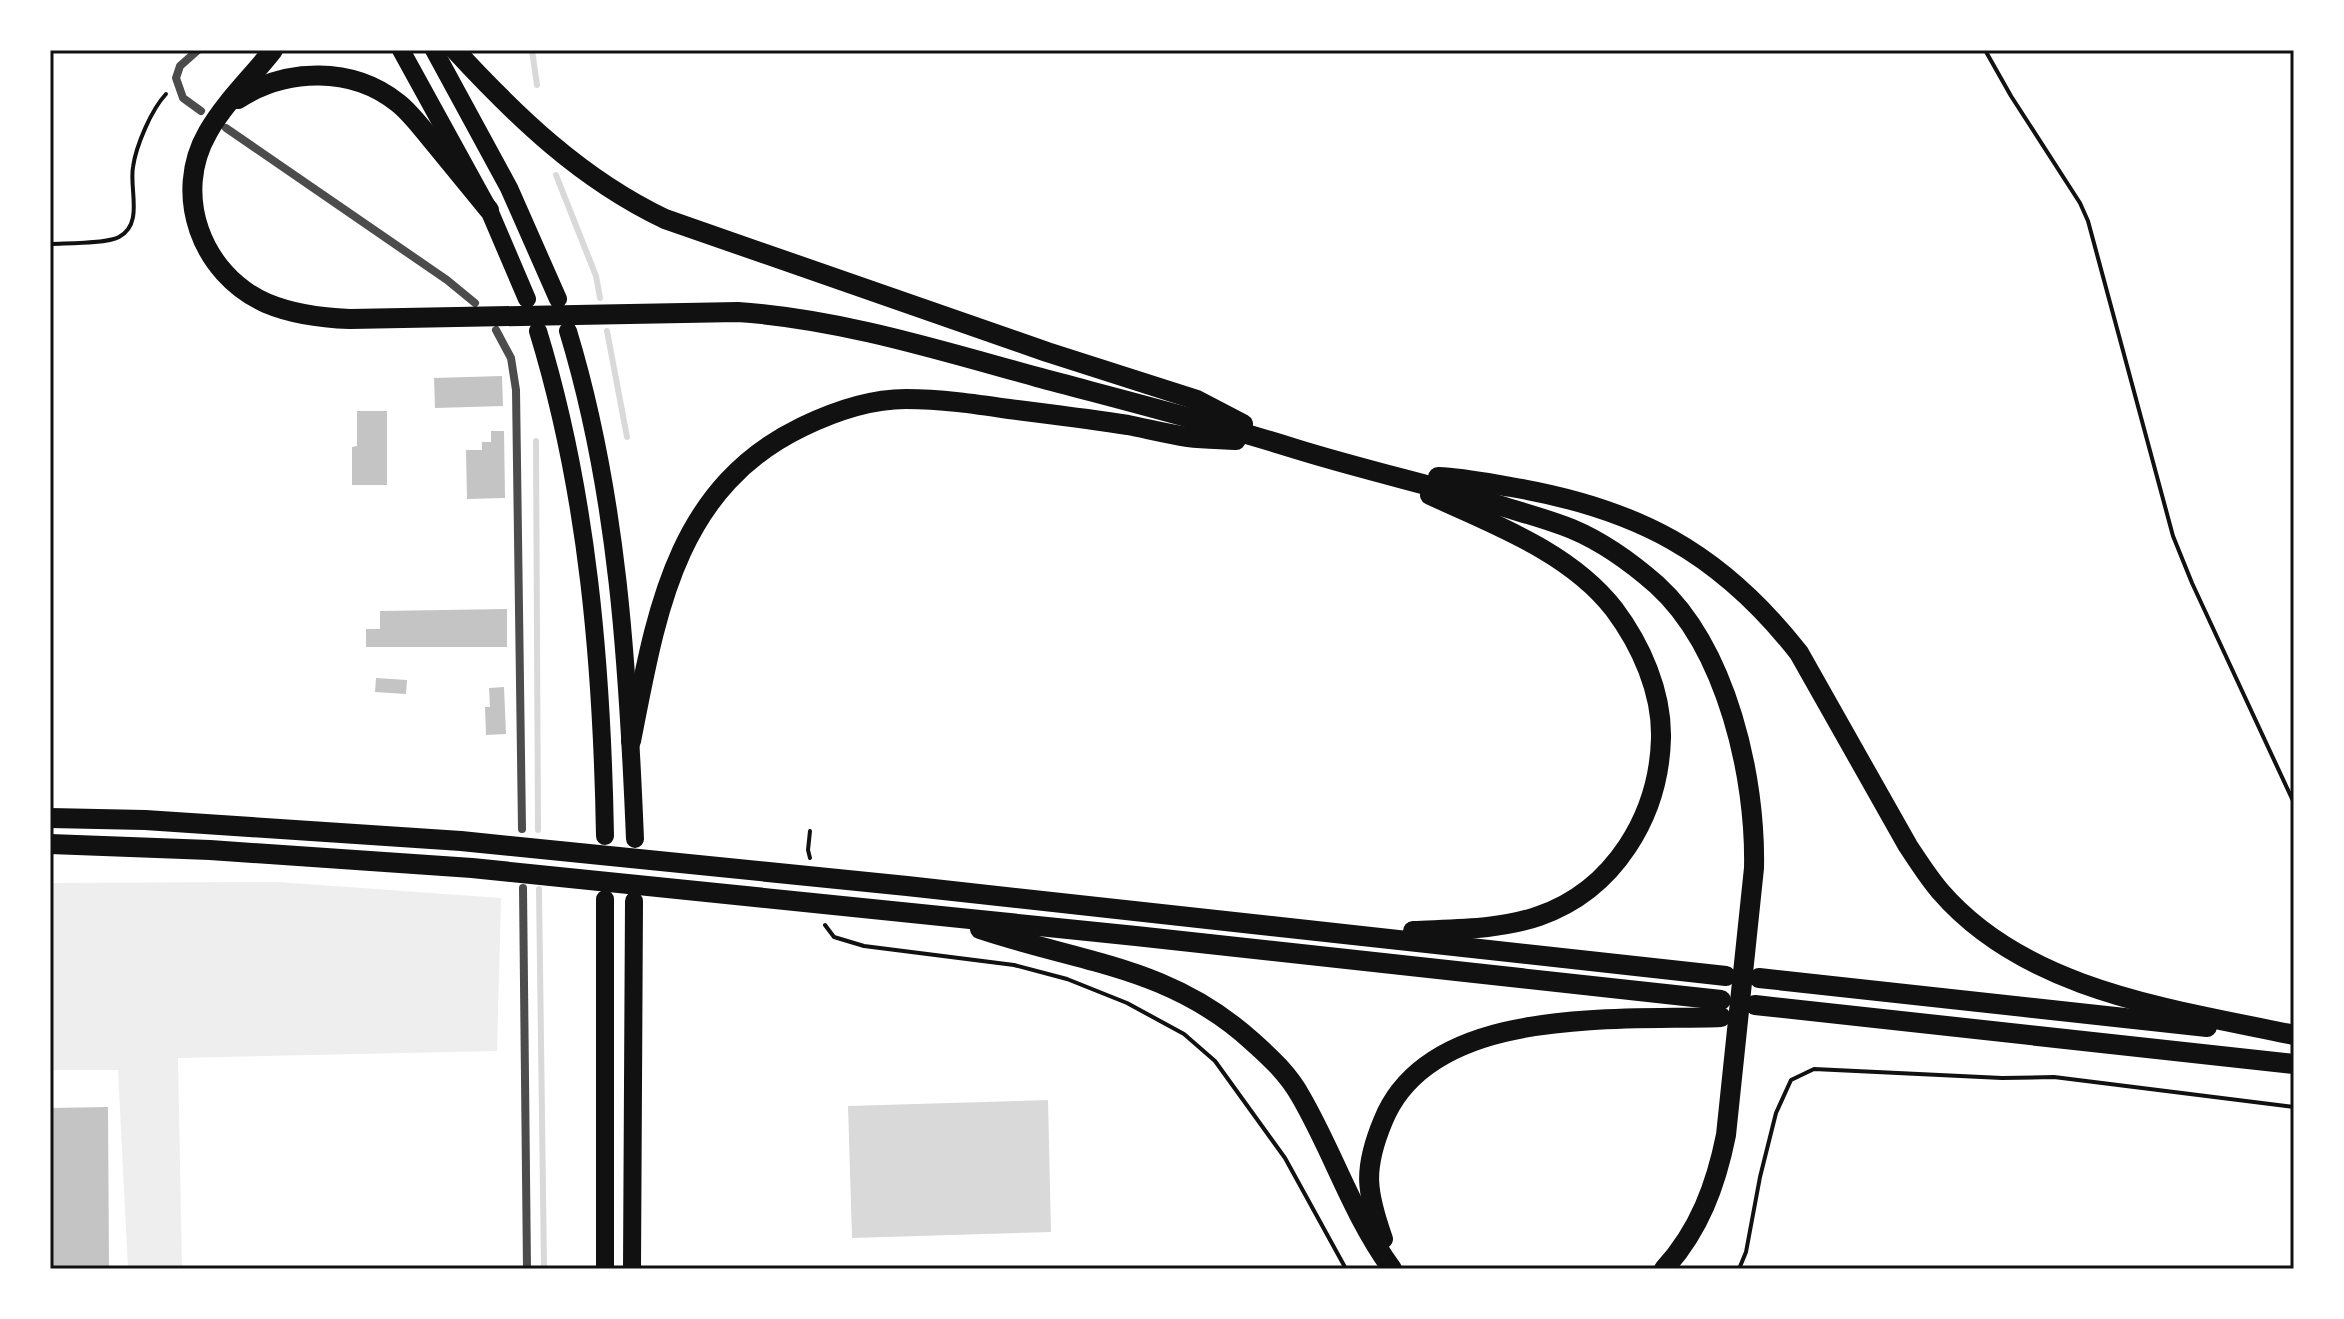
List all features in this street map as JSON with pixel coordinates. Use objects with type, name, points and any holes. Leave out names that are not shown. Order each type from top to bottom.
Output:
[{"type":"highway","points":[[225,118],[273,50]]},
{"type":"highway","points":[[455,50],[513,111],[567,158],[619,195],[648,211],[680,225],[1047,352],[1197,400],[1282,444]]},
{"type":"highway","points":[[489,210],[400,105],[385,93],[330,76],[292,77],[258,88],[207,132],[193,179],[195,220],[210,256],[237,285],[267,303],[301,313],[328,318],[682,312],[764,314],[836,325],[985,362],[1458,492],[1550,521],[1581,533],[1619,555],[1656,585],[1671,599],[1689,624],[1725,695],[1748,775],[1753,812],[1754,868],[1726,1135],[1713,1186],[1691,1235],[1664,1269]]},
{"type":"highway","points":[[631,741],[655,624],[681,554],[699,517],[727,480],[750,459],[811,422],[870,403],[933,400],[1102,422],[1187,437],[1282,444]]},
{"type":"highway","points":[[1339,933],[1512,924],[1568,903],[1594,885],[1633,841],[1652,793],[1661,737],[1653,683],[1643,658],[1613,607],[1588,582],[1534,545],[1382,473]]},
{"type":"highway","points":[[1382,473],[1451,477],[1537,492],[1605,509],[1675,540],[1740,588],[1799,653],[1908,846],[1941,892],[1967,917],[1992,937],[2035,963],[2091,987],[2129,1000],[2294,1036]]},
{"type":"highway","points":[[50,818],[145,820],[372,834],[907,886],[1726,976]]},
{"type":"highway","points":[[50,844],[210,850],[472,868],[942,917],[1721,1009],[1536,1026],[1489,1036],[1437,1057],[1420,1071],[1386,1112],[1372,1148],[1370,1195],[1393,1269]]},
{"type":"highway","points":[[942,917],[1139,974],[1187,995],[1237,1028],[1290,1079],[1354,1208],[1393,1269]]},
{"type":"highway","points":[[1759,978],[2294,1036]]},
{"type":"highway","points":[[1755,1010],[1816,1011],[2294,1064]]},
{"type":"main road","points":[[401,50],[489,210],[527,299]]},
{"type":"main road","points":[[434,50],[509,188],[558,299]]},
{"type":"main road","points":[[538,331],[567,440],[588,579],[598,661],[605,836]]},
{"type":"main road","points":[[568,331],[600,454],[615,568],[631,741],[635,839]]},
{"type":"main road","points":[[605,899],[605,1269]]},
{"type":"main road","points":[[632,1269],[634,901]]},
{"type":"street","points":[[198,50],[180,66],[176,84],[183,98],[201,111]]},
{"type":"street","points":[[225,118],[475,303]]},
{"type":"street","points":[[496,330],[511,358],[516,390],[522,829]]},
{"type":"street","points":[[523,888],[527,1269]]},
{"type":"path","points":[[1985,50],[2080,203],[2088,221],[2173,536],[2294,803]]},
{"type":"path","points":[[50,244],[108,241],[127,230],[133,217],[132,170],[138,144],[159,101],[176,84]]},
{"type":"path","points":[[810,831],[808,850],[811,863]]},
{"type":"path","points":[[823,915],[826,928],[834,937],[864,946],[1014,965],[1054,975],[1127,1003],[1184,1034],[1215,1061],[1285,1158],[1346,1269]]},
{"type":"path","points":[[1739,1269],[1746,1252],[1760,1177],[1780,1104],[1791,1080],[1814,1069],[2002,1078],[2054,1077],[2294,1107]]},
{"type":"shaded area","points":[[278,882],[501,898],[497,1051],[178,1058],[182,1269],[128,1269],[118,1070],[50,1070],[50,883]]},
{"type":"shaded area","points":[[1048,1100],[1051,1232],[852,1238],[848,1106]]},
{"type":"building","points":[[502,376],[503,406],[435,408],[434,378]]},
{"type":"building","points":[[357,411],[387,411],[387,485],[352,485],[352,447],[357,446]]},
{"type":"building","points":[[491,431],[504,431],[505,498],[467,499],[466,450],[482,450],[482,442],[491,442]]},
{"type":"building","points":[[507,609],[507,647],[366,647],[366,629],[380,629],[380,611]]},
{"type":"building","points":[[376,678],[407,680],[406,694],[375,692]]},
{"type":"building","points":[[504,687],[506,734],[486,735],[485,707],[490,707],[489,688]]},
{"type":"building","points":[[108,1107],[109,1269],[50,1269],[50,1108]]},
{"type":"waterway","points":[[532,50],[537,85]]},
{"type":"waterway","points":[[556,175],[596,276],[600,298]]},
{"type":"waterway","points":[[607,331],[627,437]]},
{"type":"waterway","points":[[536,441],[538,830]]},
{"type":"waterway","points":[[539,889],[544,1269]]}]
